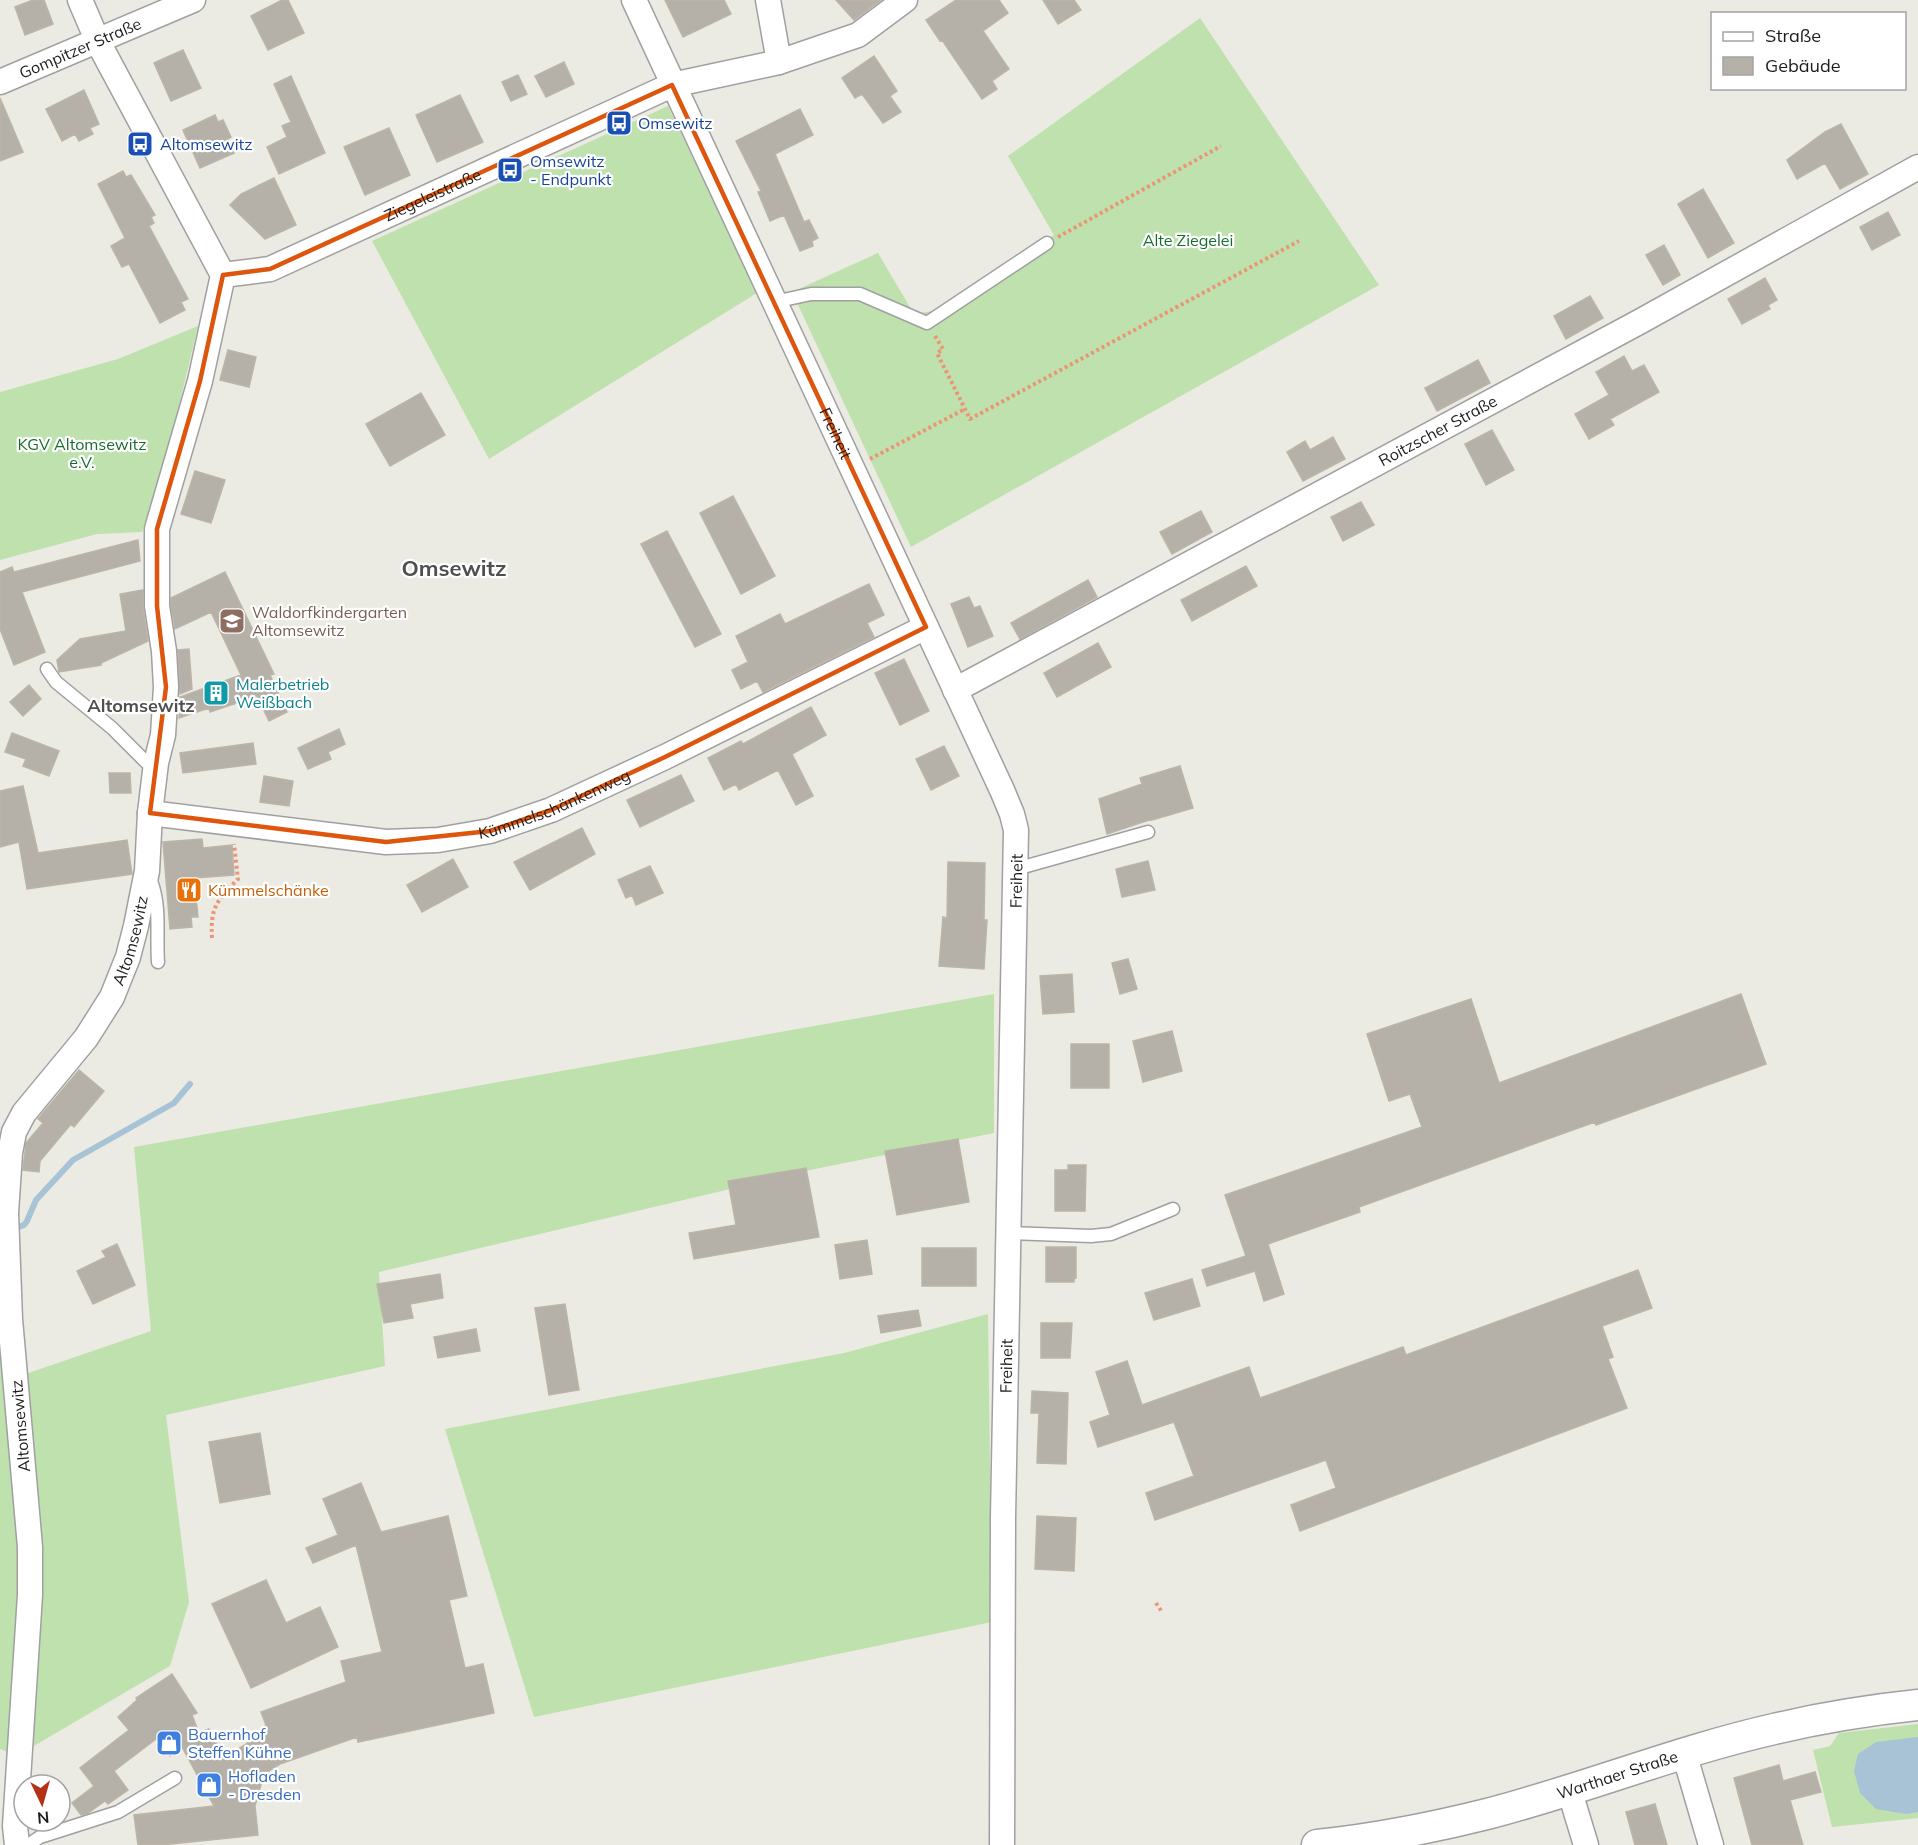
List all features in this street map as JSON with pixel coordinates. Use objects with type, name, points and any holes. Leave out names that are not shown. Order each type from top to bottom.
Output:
[{"type":"street","points":[[80,0],[98,42],[223,275]]},
{"type":"street","name":"Gompitzer Straße","points":[[0,82],[193,0]]},
{"type":"street","name":"Freiheit","points":[[634,0],[955,690],[1012,814],[1016,830],[1003,1518],[1002,1845]]},
{"type":"street","points":[[768,0],[778,62]]},
{"type":"street","name":"Ziegeleistraße","points":[[223,275],[270,269],[672,85],[778,62],[858,35],[905,0]]},
{"type":"street","name":"Roitzscher Straße","points":[[955,690],[1641,321],[1918,167]]},
{"type":"street","name":"Altomsewitz","points":[[17,1845],[15,1826],[30,1595],[30,1546],[10,1319],[6,1213],[10,1153],[14,1132],[24,1113],[86,1038],[111,997],[128,957],[147,871],[150,813],[156,763],[163,735],[166,687],[164,651],[157,606],[157,529],[200,381],[223,275]]},
{"type":"street","name":"Kümmelschänkenweg","points":[[150,813],[386,842],[438,840],[490,831],[551,810],[665,757],[926,627]]},
{"type":"street","name":"Warthaer Straße","points":[[1317,1845],[1355,1841],[1430,1827],[1488,1813],[1684,1753],[1774,1729],[1918,1705]]},
{"type":"street","points":[[1684,1753],[1711,1845]]},
{"type":"street","points":[[1569,1789],[1586,1845]]},
{"type":"lane","points":[[774,302],[811,294],[860,294],[927,323],[1047,243]]},
{"type":"lane","points":[[47,669],[56,682],[112,728],[146,762],[156,763]]},
{"type":"lane","points":[[1016,869],[1148,832]]},
{"type":"lane","points":[[147,871],[154,889],[159,925],[158,962]]},
{"type":"lane","points":[[1009,1233],[1091,1236],[1111,1234],[1173,1209]]},
{"type":"lane","points":[[28,1845],[40,1837],[118,1812],[175,1778]]},
{"type":"path","points":[[1047,243],[1221,146]]},
{"type":"path","points":[[927,323],[943,349],[937,353],[970,419],[1299,241]]},
{"type":"path","points":[[852,469],[965,409]]},
{"type":"path","points":[[212,938],[211,921],[219,898],[238,879],[234,842],[224,842]]},
{"type":"path","points":[[1156,1603],[1162,1611]]},
{"type":"highlighted area","points":[[672,85],[926,627],[665,757],[551,810],[490,831],[386,842],[150,813],[166,687],[157,606],[157,529],[200,381],[223,275],[270,269]]},
{"type":"green space","name":"Alte Ziegelei","points":[[1200,18],[1379,285],[911,547],[792,292],[878,253],[914,314],[933,311],[1054,235],[1008,156]]},
{"type":"green space","points":[[668,106],[757,293],[489,459],[372,241]]},
{"type":"green space","name":"KGV Altomsewitz e.V.","points":[[198,326],[171,439],[142,532],[97,534],[0,560],[0,392],[118,359]]},
{"type":"green space","points":[[994,994],[994,1133],[815,1169],[379,1272],[385,1366],[166,1415],[189,1602],[170,1666],[17,1756],[0,1749],[0,1168],[11,1379],[151,1331],[134,1147]]},
{"type":"green space","points":[[988,1314],[992,1622],[534,1717],[445,1429],[844,1353]]},
{"type":"green space","points":[[1918,1724],[1918,1818],[1832,1827],[1813,1750],[1830,1746],[1839,1733]]},
{"type":"water","points":[[1918,1737],[1918,1812],[1907,1814],[1876,1809],[1860,1793],[1854,1771],[1858,1754],[1876,1742]]},
{"type":"building","points":[[33,0],[44,0],[53,24],[25,35],[15,7]]},
{"type":"building","points":[[282,0],[288,0],[304,33],[268,50],[251,16]]},
{"type":"building","points":[[665,0],[724,0],[731,14],[683,37]]},
{"type":"building","points":[[836,0],[881,0],[854,20]]},
{"type":"building","points":[[956,0],[999,0],[1008,13],[983,31],[1009,69],[992,81],[997,89],[982,99],[926,20]]},
{"type":"building","points":[[1043,0],[1074,0],[1081,10],[1058,24]]},
{"type":"building","points":[[183,50],[201,88],[171,101],[154,63]]},
{"type":"building","points":[[874,56],[897,91],[890,96],[901,112],[883,123],[862,94],[855,98],[842,78]]},
{"type":"building","points":[[564,62],[574,84],[546,97],[535,76]]},
{"type":"building","points":[[518,75],[527,94],[511,101],[502,82]]},
{"type":"building","points":[[291,76],[325,153],[279,174],[267,147],[287,137],[282,126],[291,122],[274,84]]},
{"type":"building","points":[[84,90],[99,124],[90,128],[93,134],[79,141],[75,134],[62,141],[46,109]]},
{"type":"building","points":[[460,95],[483,142],[437,162],[416,115]]},
{"type":"building","points":[[0,98],[23,152],[0,161]]},
{"type":"building","points":[[800,109],[813,135],[775,154],[804,222],[809,220],[818,238],[812,241],[813,246],[800,251],[784,215],[770,221],[758,192],[761,191],[736,141]]},
{"type":"building","points":[[215,115],[218,122],[223,120],[231,137],[228,139],[234,153],[200,168],[183,130]]},
{"type":"building","points":[[1841,124],[1868,174],[1840,189],[1825,163],[1797,179],[1787,160],[1825,132]]},
{"type":"building","points":[[389,128],[410,175],[365,195],[344,147]]},
{"type":"building","points":[[123,171],[126,177],[131,175],[155,215],[151,217],[154,223],[149,226],[188,299],[181,302],[185,310],[160,323],[129,264],[122,267],[111,246],[125,238],[98,184]]},
{"type":"building","points":[[274,178],[296,225],[265,239],[230,205],[241,194]]},
{"type":"building","points":[[1703,189],[1734,243],[1708,258],[1678,204]]},
{"type":"building","points":[[1888,212],[1900,235],[1872,250],[1860,227]]},
{"type":"building","points":[[1664,245],[1680,275],[1663,285],[1646,255]]},
{"type":"building","points":[[1765,278],[1777,300],[1768,305],[1770,309],[1742,324],[1728,299]]},
{"type":"building","points":[[1590,296],[1603,318],[1566,339],[1554,316]]},
{"type":"building","points":[[228,350],[256,357],[249,387],[220,380]]},
{"type":"building","points":[[1624,356],[1632,371],[1644,365],[1659,392],[1610,419],[1614,425],[1589,439],[1575,414],[1609,395],[1596,372]]},
{"type":"building","points":[[1478,360],[1490,383],[1437,411],[1425,388]]},
{"type":"building","points":[[421,393],[445,435],[390,466],[366,424]]},
{"type":"building","points":[[1492,430],[1514,470],[1486,485],[1465,444]]},
{"type":"building","points":[[1333,437],[1345,459],[1303,481],[1287,452],[1305,441],[1310,450]]},
{"type":"building","points":[[195,471],[225,480],[211,523],[181,514]]},
{"type":"building","points":[[733,496],[775,576],[741,594],[700,513]]},
{"type":"building","points":[[1361,502],[1374,525],[1343,541],[1331,517]]},
{"type":"building","points":[[1201,511],[1212,532],[1172,554],[1160,532]]},
{"type":"building","points":[[667,531],[721,634],[695,647],[641,544]]},
{"type":"building","points":[[138,540],[140,561],[22,592],[45,652],[14,665],[0,629],[0,572],[12,567],[14,572]]},
{"type":"building","points":[[1246,566],[1257,586],[1192,621],[1181,600]]},
{"type":"building","name":"Waldorfkindergarten Altomsewitz","points":[[225,572],[274,674],[270,675],[287,712],[269,721],[257,696],[210,712],[209,708],[179,718],[180,697],[241,675],[211,612],[175,629],[171,605],[171,598]]},
{"type":"building","points":[[1088,580],[1097,597],[1020,639],[1011,623]]},
{"type":"building","points":[[869,584],[884,615],[867,623],[874,637],[763,692],[757,681],[741,689],[732,670],[748,662],[736,636],[780,614],[785,624]]},
{"type":"building","points":[[143,590],[148,641],[101,665],[59,672],[57,660],[80,639],[126,631],[120,594]]},
{"type":"building","points":[[969,597],[974,608],[980,606],[993,636],[968,647],[951,604]]},
{"type":"building","points":[[1098,643],[1111,667],[1057,697],[1044,673]]},
{"type":"building","points":[[189,649],[192,689],[180,694],[178,650]]},
{"type":"building","points":[[904,659],[929,711],[900,725],[875,673]]},
{"type":"building","points":[[29,685],[41,699],[23,716],[10,702]]},
{"type":"building","points":[[811,707],[826,735],[792,754],[813,796],[796,805],[778,770],[739,790],[736,784],[724,790],[708,758],[741,741],[743,744]]},
{"type":"building","points":[[339,729],[345,744],[328,752],[331,759],[308,769],[298,748]]},
{"type":"building","points":[[12,733],[59,751],[49,776],[23,766],[26,759],[5,752]]},
{"type":"building","points":[[253,743],[256,764],[183,773],[180,753]]},
{"type":"building","points":[[944,746],[959,776],[931,790],[916,759]]},
{"type":"building","points":[[1180,766],[1193,808],[1107,834],[1099,799],[1142,784],[1140,778]]},
{"type":"building","points":[[109,773],[130,773],[131,793],[110,793]]},
{"type":"building","points":[[681,775],[694,801],[640,827],[627,800]]},
{"type":"building","points":[[264,776],[293,781],[289,806],[260,802]]},
{"type":"building","points":[[23,786],[38,853],[127,840],[132,874],[27,889],[19,842],[0,847],[0,791]]},
{"type":"building","points":[[582,828],[595,854],[530,890],[514,862]]},
{"type":"building","points":[[202,839],[203,848],[232,845],[234,875],[194,878],[198,917],[191,917],[192,927],[170,929],[163,842]]},
{"type":"building","points":[[453,859],[468,887],[422,912],[407,885]]},
{"type":"building","points":[[1148,861],[1155,890],[1122,897],[1116,869]]},
{"type":"building","points":[[948,862],[985,863],[984,920],[987,920],[984,969],[939,966],[943,917],[947,918]]},
{"type":"building","points":[[650,866],[663,893],[636,905],[632,895],[626,898],[618,880]]},
{"type":"building","points":[[1128,959],[1137,989],[1120,994],[1112,963]]},
{"type":"building","points":[[1072,974],[1074,1012],[1043,1014],[1040,976]]},
{"type":"building","points":[[1741,994],[1766,1064],[1596,1125],[1595,1122],[1359,1207],[1360,1212],[1268,1244],[1284,1294],[1264,1301],[1255,1271],[1207,1286],[1202,1270],[1246,1256],[1225,1195],[1422,1127],[1410,1094],[1389,1101],[1367,1034],[1471,999],[1499,1083]]},
{"type":"building","points":[[1172,1031],[1182,1071],[1143,1082],[1133,1041]]},
{"type":"building","points":[[1071,1044],[1109,1044],[1109,1088],[1071,1088]]},
{"type":"building","points":[[79,1070],[104,1091],[74,1127],[71,1124],[40,1161],[39,1172],[23,1170],[26,1143],[43,1123],[38,1119]]},
{"type":"building","points":[[958,1139],[969,1202],[897,1215],[885,1151]]},
{"type":"building","points":[[1068,1165],[1086,1165],[1085,1211],[1055,1211],[1055,1170],[1068,1170]]},
{"type":"building","points":[[806,1168],[819,1237],[694,1259],[689,1233],[736,1225],[728,1181]]},
{"type":"building","points":[[867,1240],[872,1274],[840,1279],[835,1245]]},
{"type":"building","points":[[117,1244],[135,1285],[93,1304],[77,1271],[106,1257],[102,1251]]},
{"type":"building","points":[[1046,1247],[1076,1247],[1074,1282],[1046,1282]]},
{"type":"building","points":[[922,1248],[976,1248],[976,1286],[922,1286]]},
{"type":"building","points":[[1638,1270],[1652,1308],[1602,1326],[1613,1357],[1608,1359],[1627,1408],[1300,1531],[1291,1505],[1336,1488],[1326,1460],[1155,1520],[1146,1493],[1194,1476],[1174,1422],[1098,1447],[1090,1422],[1110,1415],[1096,1372],[1127,1361],[1142,1405],[1249,1367],[1260,1398],[1403,1347],[1406,1355]]},
{"type":"building","points":[[440,1274],[443,1298],[410,1304],[413,1318],[384,1323],[377,1284]]},
{"type":"building","points":[[1192,1279],[1200,1306],[1154,1320],[1145,1293]]},
{"type":"building","points":[[565,1304],[579,1390],[549,1395],[535,1308]]},
{"type":"building","points":[[918,1310],[921,1326],[881,1333],[878,1316]]},
{"type":"building","points":[[1041,1323],[1072,1323],[1070,1358],[1041,1358]]},
{"type":"building","points":[[476,1329],[480,1351],[438,1358],[434,1337]]},
{"type":"building","points":[[1032,1391],[1068,1393],[1066,1464],[1037,1463],[1039,1413],[1031,1413]]},
{"type":"building","points":[[260,1433],[270,1494],[220,1503],[209,1442]]},
{"type":"building","points":[[361,1483],[381,1532],[448,1516],[467,1596],[449,1600],[465,1668],[483,1664],[494,1713],[358,1742],[357,1737],[280,1764],[264,1774],[255,1806],[258,1835],[161,1845],[138,1845],[134,1815],[214,1806],[182,1747],[170,1756],[156,1739],[114,1771],[128,1790],[108,1804],[105,1801],[81,1815],[72,1803],[94,1786],[80,1768],[129,1730],[118,1717],[137,1700],[136,1698],[172,1674],[197,1713],[192,1715],[199,1733],[209,1729],[224,1757],[245,1745],[266,1725],[261,1712],[346,1682],[341,1661],[382,1652],[356,1545],[313,1563],[306,1548],[338,1535],[323,1499]]},
{"type":"building","points":[[1037,1516],[1076,1518],[1074,1571],[1035,1569]]},
{"type":"building","points":[[266,1580],[286,1623],[320,1607],[338,1647],[251,1688],[212,1604]]},
{"type":"building","points":[[1779,1765],[1783,1781],[1815,1772],[1821,1792],[1790,1800],[1803,1845],[1752,1845],[1734,1778]]},
{"type":"building","points":[[1655,1804],[1667,1845],[1635,1845],[1626,1812]]},
{"type":"waterway","points":[[19,1227],[27,1221],[36,1200],[73,1160],[174,1103],[190,1084]]},
{"type":"place","name":"Omsewitz","points":[[619,123]]},
{"type":"place","name":"Altomsewitz","points":[[140,144]]},
{"type":"place","name":"Omsewitz - Endpunkt","points":[[510,170]]},
{"type":"place","name":"Waldorfkindergarten Altomsewitz","points":[[232,621]]},
{"type":"place","name":"Malerbetrieb Weißbach","points":[[216,693]]},
{"type":"place","name":"Kümmelschänke","points":[[189,890]]},
{"type":"place","name":"Bauernhof Steffen Kühne","points":[[169,1743]]},
{"type":"place","name":"Hofladen - Dresden","points":[[209,1785]]},
{"type":"district","name":"Omsewitz","points":[[454,568]]},
{"type":"district","name":"Altomsewitz","points":[[141,706]]}]
